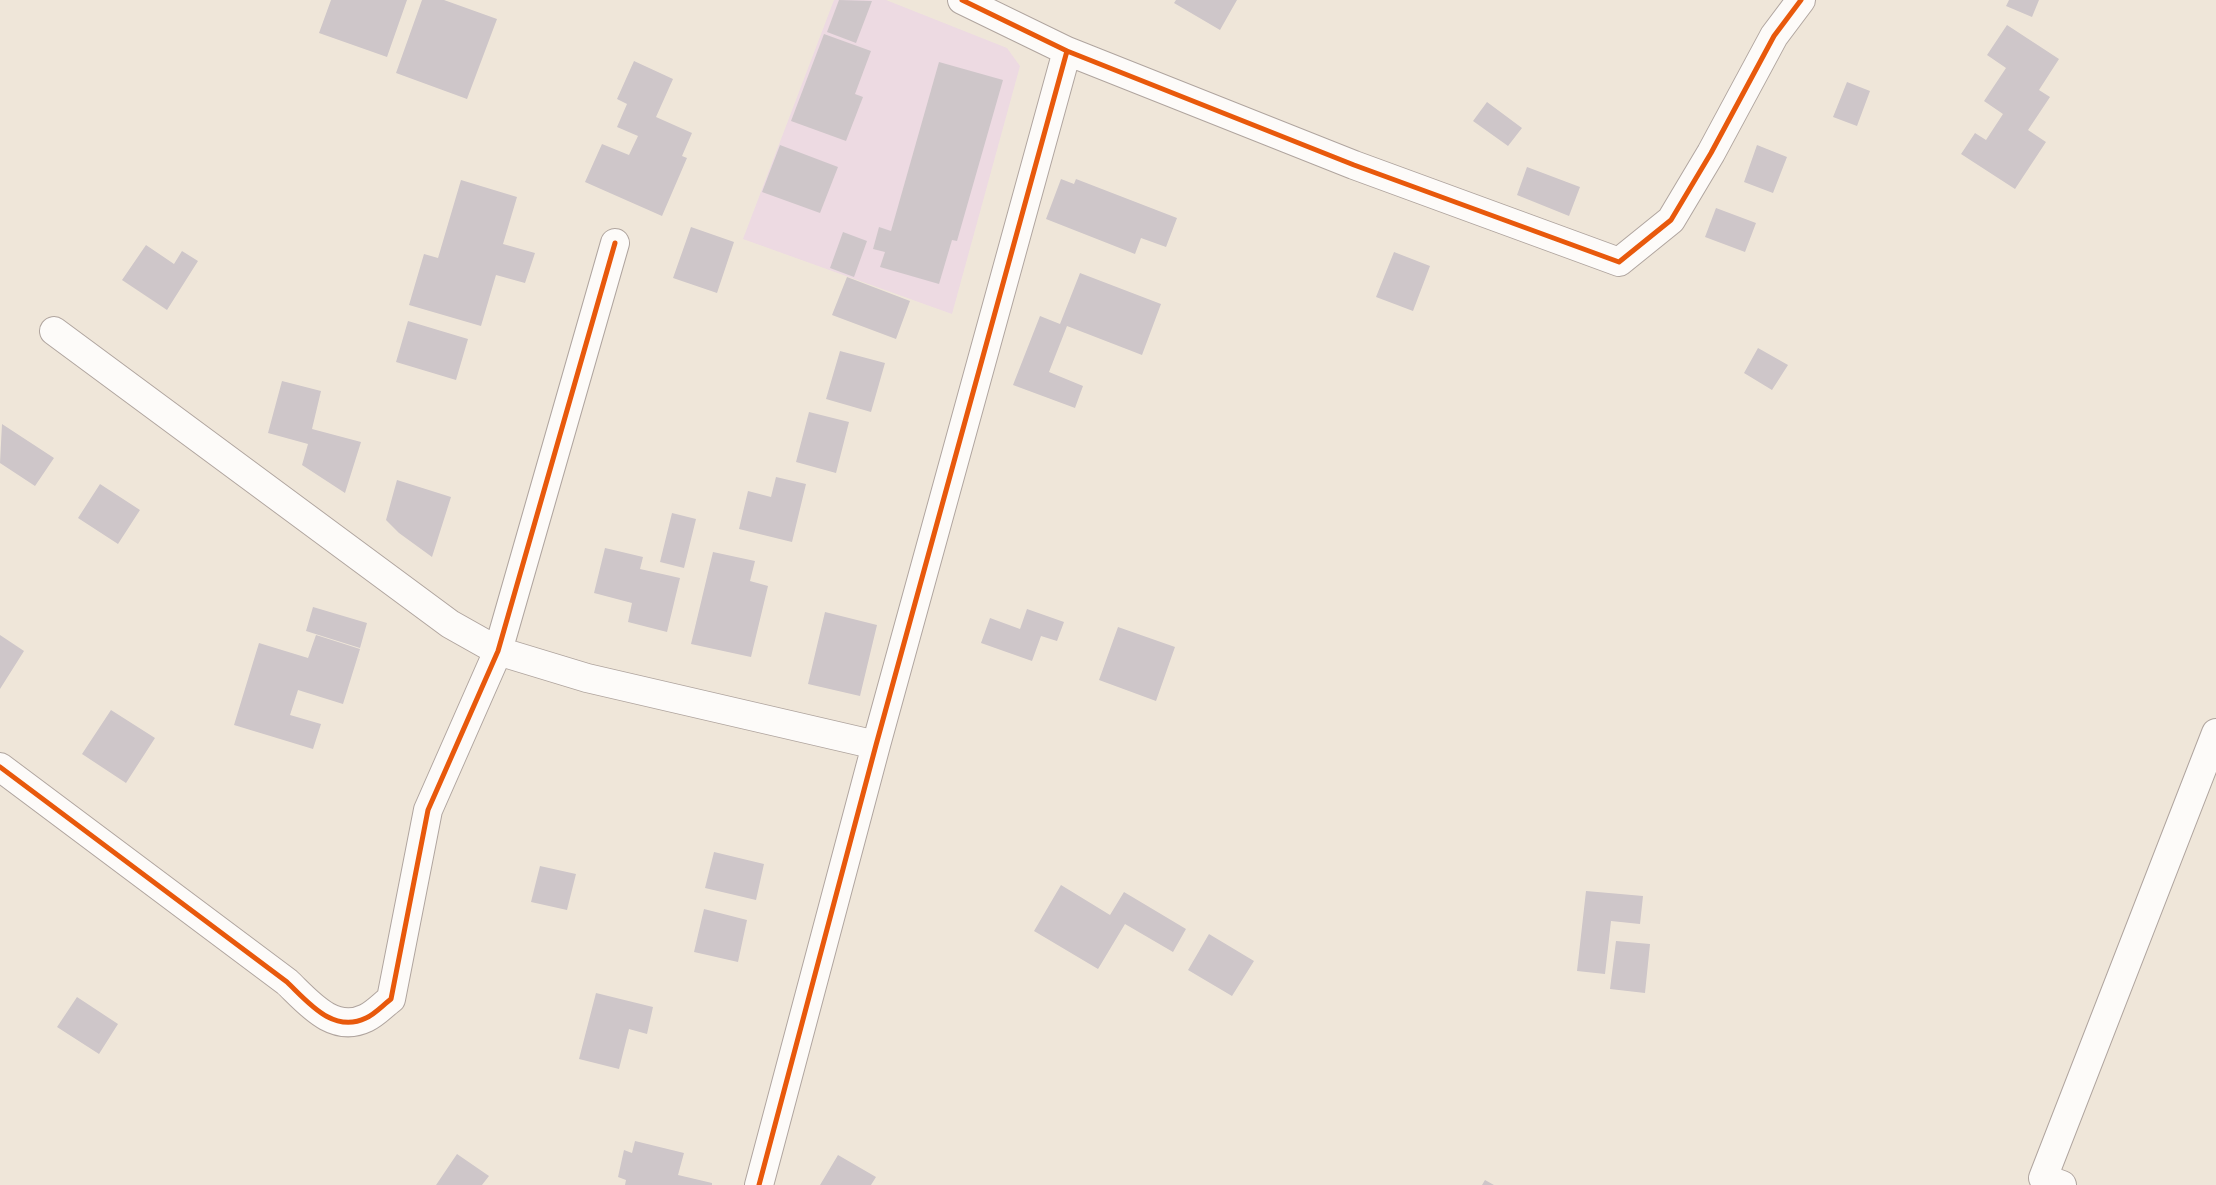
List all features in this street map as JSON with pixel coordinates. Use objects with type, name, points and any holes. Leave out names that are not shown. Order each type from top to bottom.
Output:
[{"type":"street","points":[[962,0],[1067,51],[1354,166],[1619,262],[1671,220],[1711,153],[1774,36],[1801,0]]},
{"type":"street","points":[[759,1185],[876,745],[1067,51]]},
{"type":"street","points":[[0,767],[287,982],[323,1016],[343,1023],[366,1018],[391,999],[428,810],[498,651],[615,243]]},
{"type":"street","points":[[54,331],[450,624],[498,651],[587,678],[876,745]]},
{"type":"street","points":[[2062,1185],[2043,1178],[2216,734]]},
{"type":"shaded area","points":[[834,0],[886,0],[1007,48],[1020,66],[952,314],[743,239]]},
{"type":"building","points":[[331,0],[407,0],[387,57],[319,33]]},
{"type":"building","points":[[422,0],[444,0],[497,19],[467,99],[396,73]]},
{"type":"building","points":[[839,0],[872,1],[856,43],[827,32]]},
{"type":"building","points":[[1176,0],[1237,0],[1220,30],[1174,3]]},
{"type":"building","points":[[2009,0],[2039,0],[2032,17],[2006,6]]},
{"type":"building","points":[[2007,25],[2059,59],[2039,90],[2050,97],[2028,130],[2046,142],[2015,189],[1961,154],[1975,133],[1986,140],[2003,114],[1984,101],[2006,68],[1987,55]]},
{"type":"building","points":[[824,34],[871,51],[855,94],[863,97],[846,141],[791,121]]},
{"type":"building","points":[[634,61],[673,79],[656,117],[692,133],[682,156],[687,158],[662,216],[585,182],[602,144],[629,155],[638,136],[617,127],[627,104],[617,99]]},
{"type":"building","points":[[939,62],[1003,80],[957,241],[952,240],[939,284],[880,267],[885,252],[873,249],[879,227],[891,231]]},
{"type":"building","points":[[1847,82],[1870,91],[1857,126],[1833,117]]},
{"type":"building","points":[[1487,102],[1522,128],[1508,146],[1473,121]]},
{"type":"building","points":[[780,145],[838,167],[820,213],[762,192]]},
{"type":"building","points":[[1757,145],[1787,157],[1773,193],[1744,182]]},
{"type":"building","points":[[1527,167],[1580,187],[1569,216],[1517,195]]},
{"type":"building","points":[[1061,179],[1074,184],[1076,179],[1177,218],[1166,247],[1141,238],[1135,254],[1046,219]]},
{"type":"building","points":[[461,180],[517,197],[503,244],[535,253],[525,283],[496,275],[481,326],[409,305],[424,254],[438,258]]},
{"type":"building","points":[[1716,208],[1756,223],[1745,252],[1705,237]]},
{"type":"building","points":[[691,227],[734,242],[717,293],[673,278]]},
{"type":"building","points":[[843,232],[867,241],[854,277],[830,268]]},
{"type":"building","points":[[146,245],[174,264],[182,251],[198,261],[167,310],[122,280]]},
{"type":"building","points":[[1394,252],[1430,266],[1413,311],[1376,297]]},
{"type":"building","points":[[1080,273],[1161,304],[1142,355],[1067,326],[1049,372],[1083,386],[1075,408],[1013,385],[1040,316],[1060,324]]},
{"type":"building","points":[[847,277],[910,301],[896,339],[832,315]]},
{"type":"building","points":[[408,321],[468,339],[456,380],[396,362]]},
{"type":"building","points":[[1758,348],[1788,365],[1772,390],[1744,373]]},
{"type":"building","points":[[840,351],[885,363],[871,412],[826,399]]},
{"type":"building","points":[[282,381],[321,391],[312,429],[361,442],[345,493],[302,465],[308,444],[268,433]]},
{"type":"building","points":[[809,412],[849,422],[836,473],[796,462]]},
{"type":"building","points":[[2,424],[54,458],[35,486],[0,463]]},
{"type":"building","points":[[776,477],[806,484],[792,542],[739,529],[748,491],[771,497]]},
{"type":"building","points":[[397,480],[451,497],[432,557],[399,533],[386,520]]},
{"type":"building","points":[[100,484],[140,510],[118,544],[78,518]]},
{"type":"building","points":[[672,513],[696,519],[684,568],[660,562]]},
{"type":"building","points":[[605,548],[643,557],[640,569],[680,578],[667,632],[628,622],[632,603],[594,593]]},
{"type":"building","points":[[713,552],[755,561],[750,581],[768,586],[751,657],[691,644]]},
{"type":"building","points":[[313,607],[367,623],[360,648],[306,631]]},
{"type":"building","points":[[1027,609],[1064,622],[1057,641],[1041,636],[1032,661],[981,643],[990,618],[1020,629]]},
{"type":"building","points":[[825,612],[877,625],[860,696],[808,684]]},
{"type":"building","points":[[1118,627],[1175,647],[1156,701],[1099,680]]},
{"type":"building","points":[[0,635],[24,651],[0,689]]},
{"type":"building","points":[[316,635],[360,649],[343,704],[298,690],[290,715],[321,724],[313,749],[234,725],[259,643],[308,658]]},
{"type":"building","points":[[111,710],[155,738],[126,783],[82,754]]},
{"type":"building","points":[[714,852],[764,864],[756,900],[705,888]]},
{"type":"building","points":[[540,866],[576,874],[567,910],[531,902]]},
{"type":"building","points":[[1061,885],[1110,915],[1124,892],[1186,929],[1173,952],[1125,924],[1098,969],[1034,931]]},
{"type":"building","points":[[1586,891],[1643,896],[1640,924],[1611,921],[1605,974],[1577,971]]},
{"type":"building","points":[[704,909],[747,920],[738,962],[694,952]]},
{"type":"building","points":[[1209,934],[1254,961],[1232,996],[1188,970]]},
{"type":"building","points":[[1616,941],[1650,944],[1645,993],[1610,989]]},
{"type":"building","points":[[596,993],[653,1007],[647,1034],[629,1029],[619,1069],[579,1059]]},
{"type":"building","points":[[77,997],[118,1024],[99,1054],[57,1027]]},
{"type":"building","points":[[635,1141],[684,1153],[678,1175],[712,1183],[712,1185],[625,1185],[626,1180],[618,1177],[624,1150],[632,1153]]},
{"type":"building","points":[[457,1154],[489,1176],[482,1185],[436,1185]]},
{"type":"building","points":[[838,1155],[876,1177],[871,1185],[820,1185]]},
{"type":"building","points":[[1485,1180],[1494,1185],[1482,1185]]},
{"type":"cycle path","points":[[759,1185],[876,745],[1067,51],[962,0]]},
{"type":"cycle path","points":[[1067,51],[1354,165],[1619,262],[1671,220],[1711,153],[1774,36],[1801,0]]},
{"type":"cycle path","points":[[0,767],[287,982],[322,1014],[343,1022],[354,1022],[376,1012],[391,999],[428,810],[498,651],[615,243]]}]
